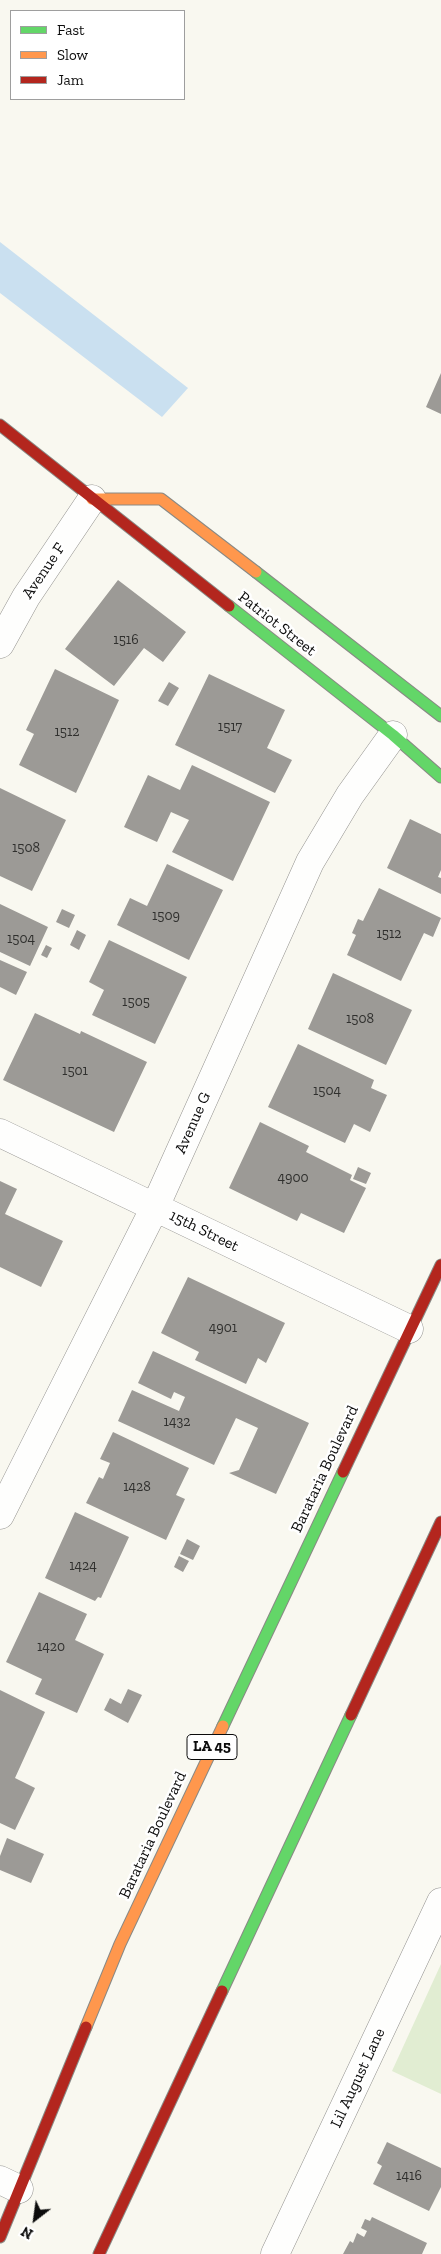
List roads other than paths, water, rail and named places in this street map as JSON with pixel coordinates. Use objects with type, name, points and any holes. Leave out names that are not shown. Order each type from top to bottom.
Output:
[{"type":"main road","name":"Patriot Street","points":[[0,425],[393,735],[441,777]]},
{"type":"main road","name":"Patriot Street","points":[[92,499],[161,500],[441,716]]},
{"type":"main road","name":"Barataria Boulevard","points":[[0,2237],[10,2185],[120,1944],[409,1329],[441,1265]]},
{"type":"main road","points":[[99,2254],[441,1522]]},
{"type":"street","name":"Avenue F","points":[[0,644],[26,597],[92,499]]},
{"type":"street","name":"Avenue G","points":[[0,1515],[155,1207],[310,862],[350,795],[393,735]]},
{"type":"street","name":"15th Street","points":[[0,1133],[409,1329]]},
{"type":"street","name":"Lil August Lane","points":[[275,2254],[441,1902]]},
{"type":"water","points":[[0,242],[188,388],[162,417],[0,293]]}]
